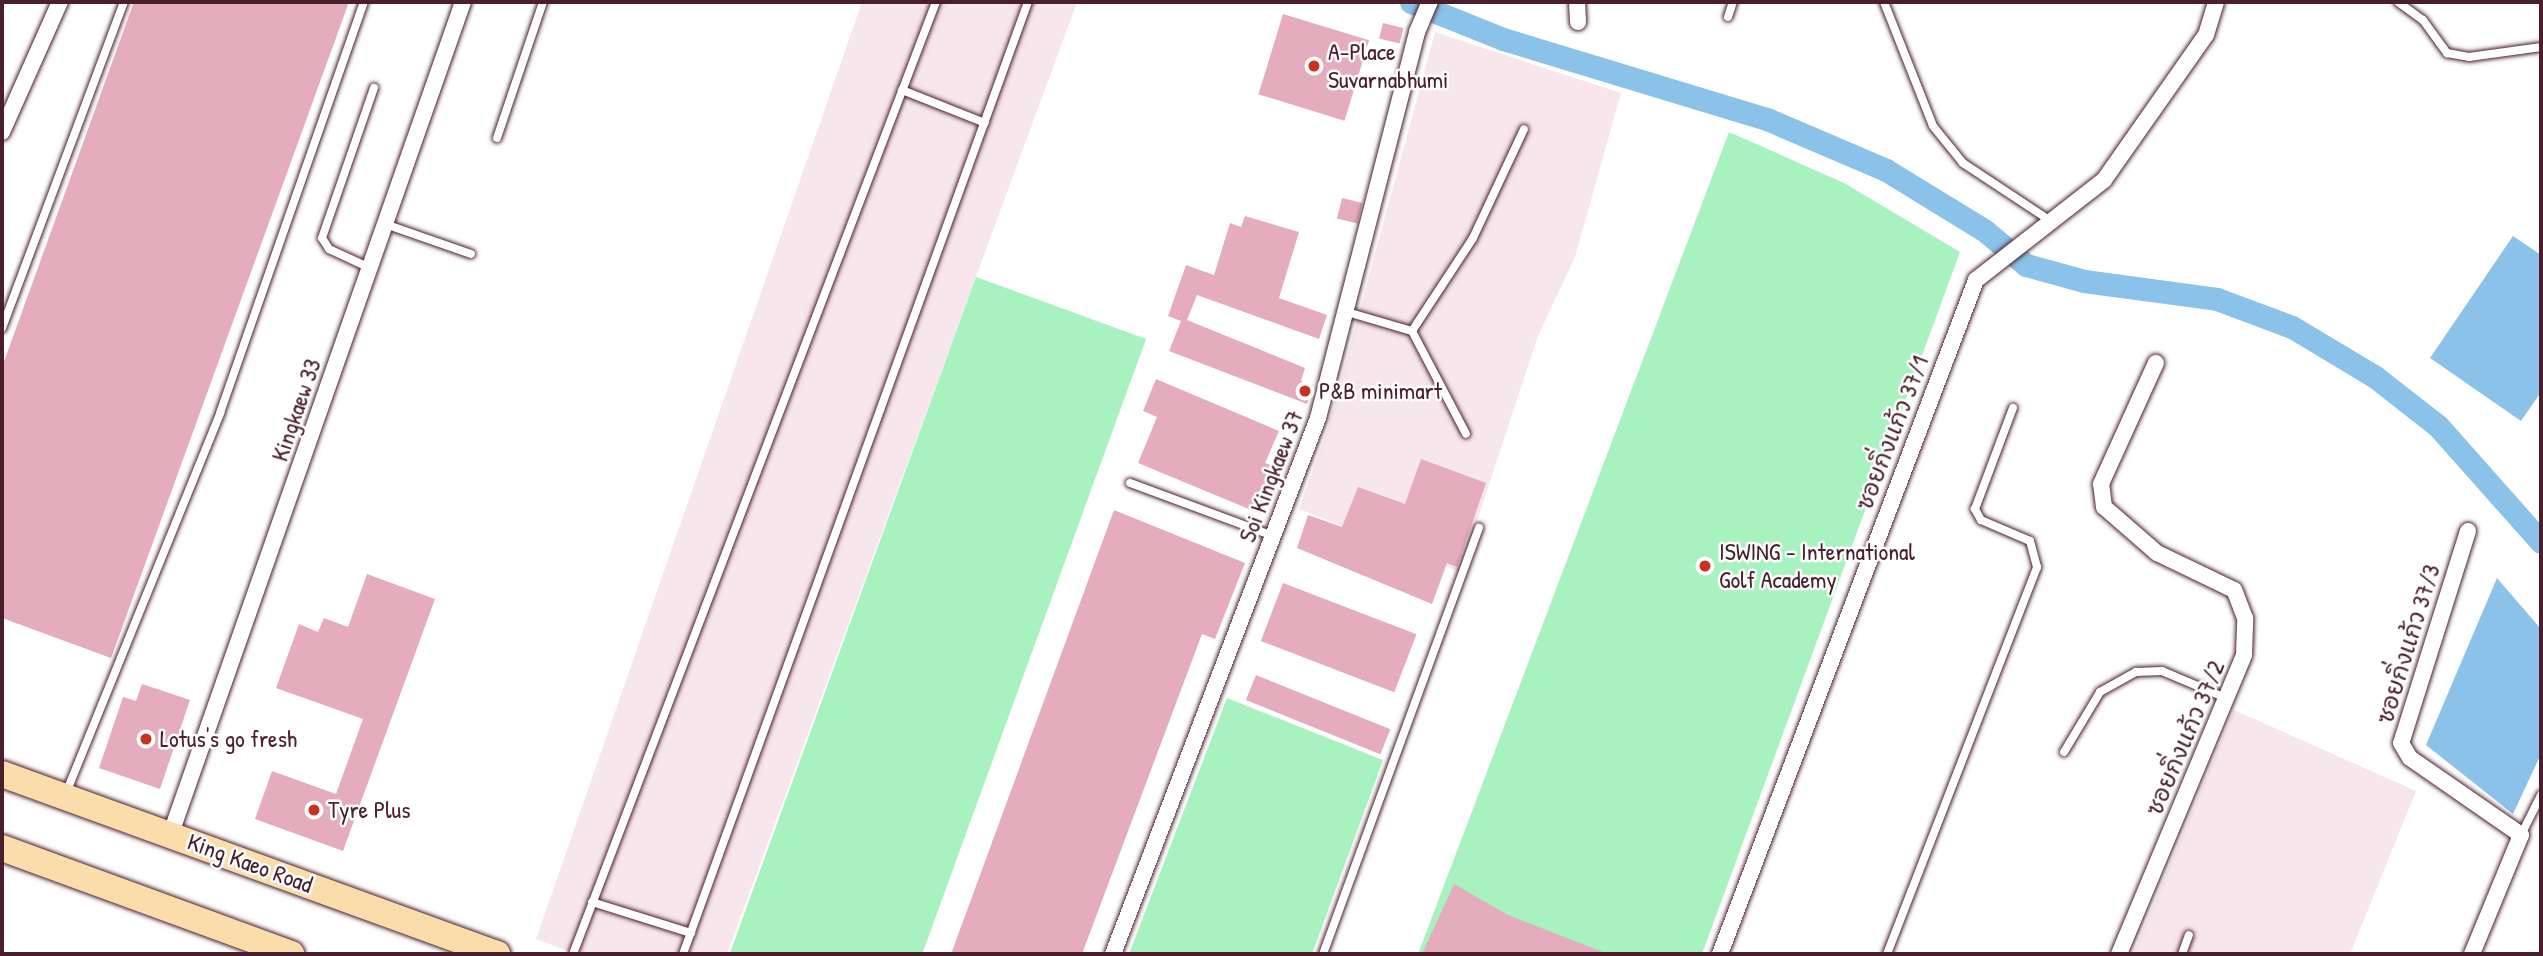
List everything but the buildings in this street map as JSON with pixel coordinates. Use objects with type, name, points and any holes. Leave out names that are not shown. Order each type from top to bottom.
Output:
[{"type":"main road","name":"King Kaeo Road","points":[[2,774],[497,954]]},
{"type":"main road","points":[[2,848],[291,954]]},
{"type":"street","points":[[2,132],[60,2]]},
{"type":"street","name":"Kingkaew 33","points":[[171,834],[463,2]]},
{"type":"street","name":"Soi Kingkaew 37","points":[[1113,954],[1318,418],[1416,32],[1430,2]]},
{"type":"street","points":[[1577,2],[1578,22]]},
{"type":"street","name":"ซอยกิ่งแก้ว 37/1","points":[[1720,954],[1967,299],[1994,262],[2026,246],[2104,180],[2206,35],[2216,2]]},
{"type":"street","name":"ซอยกิ่งแก้ว 37/2","points":[[2119,954],[2244,655],[2245,618],[2234,590],[2157,553],[2104,507],[2101,484],[2156,363]]},
{"type":"street","name":"ซอยกิ่งแก้ว 37/3","points":[[2468,531],[2401,743],[2410,758],[2521,835]]},
{"type":"street","points":[[2472,954],[2521,835]]},
{"type":"lane","points":[[2,328],[124,2]]},
{"type":"lane","points":[[65,796],[220,413],[365,2]]},
{"type":"lane","points":[[497,138],[543,2]]},
{"type":"lane","points":[[573,954],[936,2]]},
{"type":"lane","points":[[684,954],[1028,2]]},
{"type":"lane","points":[[1728,17],[1734,2]]},
{"type":"lane","points":[[1884,2],[1933,125],[1963,163],[2052,222]]},
{"type":"lane","points":[[2398,2],[2423,20],[2447,52],[2469,57],[2541,47]]},
{"type":"lane","points":[[370,268],[329,249],[321,238],[374,88]]},
{"type":"lane","points":[[902,90],[985,123]]},
{"type":"lane","points":[[1412,331],[1473,238],[1524,128]]},
{"type":"lane","points":[[385,224],[471,254]]},
{"type":"lane","points":[[1347,312],[1412,331],[1466,434]]},
{"type":"lane","points":[[1888,954],[2037,566],[2030,541],[1981,520],[1975,509],[2014,408]]},
{"type":"lane","points":[[1130,483],[1273,536]]},
{"type":"lane","points":[[1323,954],[1479,527]]},
{"type":"lane","points":[[2064,752],[2100,692],[2136,672],[2162,671],[2226,698]]},
{"type":"lane","points":[[2521,835],[2541,794]]},
{"type":"lane","points":[[592,902],[691,933]]},
{"type":"lane","points":[[2182,954],[2189,935]]},
{"type":"shaded area","points":[[862,2],[1077,2],[727,954],[576,954],[536,939]]},
{"type":"shaded area","points":[[1435,32],[1621,93],[1575,257],[1538,336],[1460,572],[1299,509],[1328,428]]},
{"type":"shaded area","points":[[2234,710],[2416,791],[2350,954],[2133,954]]},
{"type":"green space","name":"ISWING - International Golf Academy","points":[[1729,132],[1844,183],[1960,252],[1702,954],[1418,954]]},
{"type":"green space","points":[[976,277],[1146,339],[922,954],[730,954]]},
{"type":"green space","points":[[1227,698],[1383,760],[1312,954],[1129,954]]},
{"type":"water","points":[[2513,236],[2541,255],[2541,392],[2521,421],[2430,358]]},
{"type":"water","points":[[2497,578],[2541,629],[2541,754],[2513,814],[2426,745]]},
{"type":"waterway","points":[[1411,2],[1503,39],[1769,120],[1886,170],[1984,230],[2026,265],[2084,281],[2217,299],[2292,327],[2374,376],[2438,426],[2541,542]]},
{"type":"place","name":"A-Place Suvarnabhumi","points":[[1314,66]]},
{"type":"place","name":"P&B minimart","points":[[1305,391]]},
{"type":"place","name":"ISWING - International Golf Academy","points":[[1705,566]]},
{"type":"place","name":"Lotus's go fresh","points":[[146,739]]},
{"type":"place","name":"Tyre Plus","points":[[314,810]]}]
